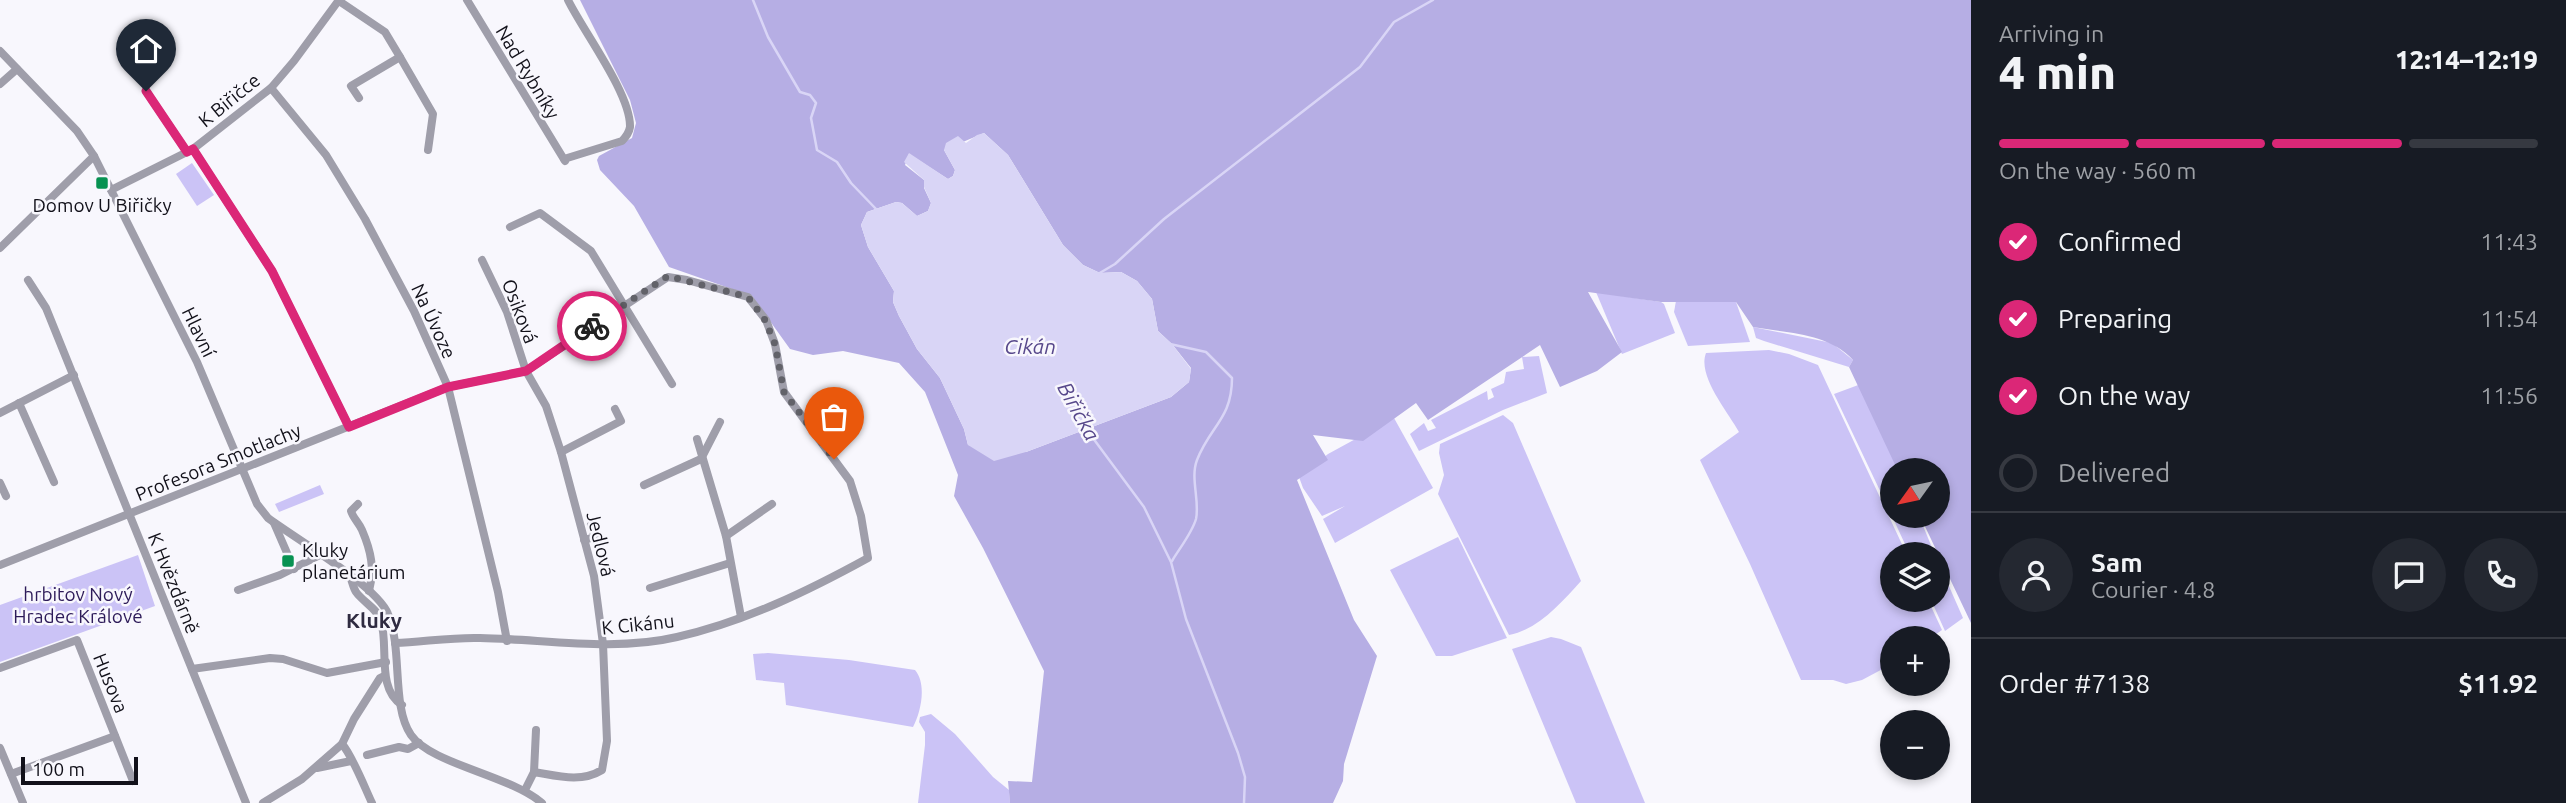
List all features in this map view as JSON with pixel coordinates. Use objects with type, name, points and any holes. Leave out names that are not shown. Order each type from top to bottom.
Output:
[{"type":"street","points":[[339,0],[385,32],[400,57],[433,114],[428,150]]},
{"type":"street","name":"K Biřičce","points":[[111,190],[190,151],[271,88],[339,0]]},
{"type":"street","name":"Nad Rybníky","points":[[467,0],[565,161],[622,141],[628,135],[630,126],[622,100],[598,48],[568,0]]},
{"type":"street","name":"Hlavní","points":[[0,51],[77,131],[94,156],[197,362],[257,504],[274,522],[369,591],[387,612],[394,643],[404,721],[411,736],[419,743]]},
{"type":"street","points":[[359,98],[351,86],[400,57]]},
{"type":"street","points":[[0,84],[17,69]]},
{"type":"street","name":"Na Úvoze","points":[[271,88],[326,155],[365,219],[414,311],[448,387],[498,592],[507,640]]},
{"type":"street","points":[[146,91],[272,271],[349,427]]},
{"type":"street","points":[[0,248],[94,156]]},
{"type":"street","points":[[510,227],[540,213],[591,251],[622,306],[672,384]]},
{"type":"street","name":"Osiková","points":[[482,260],[507,312],[526,371],[546,406],[561,452]]},
{"type":"street","name":"K Cikánu","points":[[394,643],[480,638],[603,644],[677,638],[807,591],[868,558],[861,516],[850,481],[784,392],[775,344],[765,320],[748,297],[668,276],[622,306]]},
{"type":"street","name":"K Hvězdárně","points":[[28,280],[46,308],[74,375],[246,803]]},
{"type":"street","points":[[526,371],[622,306]]},
{"type":"street","name":"Profesora Smotlachy","points":[[0,565],[448,387],[526,371]]},
{"type":"street","points":[[0,413],[74,375]]},
{"type":"street","points":[[19,403],[54,482]]},
{"type":"street","points":[[561,452],[621,421],[615,408]]},
{"type":"street","points":[[644,485],[701,459],[720,422]]},
{"type":"street","points":[[697,439],[726,536],[741,617]]},
{"type":"street","name":"Jedlová","points":[[534,772],[578,779],[591,777],[602,770],[607,740],[603,644],[594,576],[561,452]]},
{"type":"street","points":[[0,483],[6,496]]},
{"type":"street","points":[[726,536],[772,503]]},
{"type":"street","points":[[358,505],[351,514],[362,529],[375,571],[369,591]]},
{"type":"street","name":"Hlavní","points":[[274,522],[294,569]]},
{"type":"street","points":[[584,540],[595,537],[591,525]]},
{"type":"street","points":[[238,590],[294,569],[320,555]]},
{"type":"street","points":[[650,588],[730,563]]},
{"type":"street","name":"Hlavní","points":[[350,576],[355,591],[379,615],[382,622],[386,662],[384,676],[396,701],[402,705]]},
{"type":"street","name":"Husova","points":[[0,668],[77,640],[133,781]]},
{"type":"street","points":[[192,669],[270,657],[327,673],[386,662]]},
{"type":"street","name":"Hlavní","points":[[263,803],[317,768],[342,744],[354,719],[380,678],[384,676]]},
{"type":"street","points":[[525,790],[534,772],[536,730]]},
{"type":"street","name":"Husova","points":[[11,774],[115,736]]},
{"type":"street","points":[[367,755],[399,747],[408,749],[419,743],[445,758],[525,790],[542,803]]},
{"type":"street","points":[[342,744],[349,751],[351,761],[372,803]]},
{"type":"street","points":[[0,748],[23,803]]},
{"type":"street","points":[[317,768],[351,761]]},
{"type":"green space","points":[[192,163],[214,195],[197,206],[176,174]]},
{"type":"green space","points":[[1596,292],[1661,302],[1675,333],[1622,354]]},
{"type":"green space","points":[[1676,301],[1736,302],[1750,342],[1688,346],[1674,312]]},
{"type":"green space","points":[[1753,327],[1832,343],[1853,360],[1849,367],[1764,341],[1756,338]]},
{"type":"green space","points":[[1769,350],[1818,365],[1880,497],[1880,528],[1894,528],[1901,542],[1880,542],[1880,612],[1934,612],[1940,626],[1880,626],[1880,670],[1862,680],[1846,684],[1833,680],[1801,680],[1700,460],[1739,432],[1710,383],[1704,362],[1706,353]]},
{"type":"green space","points":[[1539,356],[1547,393],[1503,410],[1419,451],[1410,434],[1424,423],[1428,431],[1436,428],[1431,420],[1487,391],[1488,400],[1494,397],[1491,389],[1504,383],[1506,372],[1524,369],[1522,357]]},
{"type":"green space","points":[[1861,384],[1893,458],[1880,458],[1880,491],[1834,394]]},
{"type":"green space","points":[[1503,415],[1513,423],[1581,581],[1540,621],[1509,635],[1438,494],[1444,475],[1439,453],[1440,444]]},
{"type":"green space","points":[[1394,418],[1433,488],[1335,543],[1323,519],[1345,506],[1322,516],[1303,488],[1299,477],[1328,454]]},
{"type":"green space","points":[[320,485],[324,494],[279,512],[275,504]]},
{"type":"green space","points":[[1898,528],[1924,528],[1930,542],[1904,542]]},
{"type":"green space","points":[[1458,537],[1507,638],[1452,656],[1436,656],[1390,570]]},
{"type":"green space","name":"hrbitov Nový Hradec Králové","points":[[138,555],[155,606],[0,662],[0,605]]},
{"type":"green space","points":[[1950,588],[1963,618],[1950,627],[1943,626],[1936,612],[1950,612]]},
{"type":"green space","points":[[1551,637],[1581,647],[1645,803],[1576,803],[1512,649]]},
{"type":"green space","points":[[753,654],[849,660],[915,670],[921,683],[922,698],[913,727],[786,705],[784,683],[756,680]]},
{"type":"green space","points":[[931,714],[955,734],[993,777],[1009,790],[1010,803],[918,803],[925,745],[925,732],[919,722],[920,717]]},
{"type":"shaded area","points":[[580,0],[1971,0],[1971,623],[1950,579],[1950,542],[1932,542],[1926,528],[1950,528],[1950,458],[1892,458],[1849,367],[1853,360],[1843,351],[1820,339],[1753,327],[1736,302],[1661,302],[1588,292],[1622,352],[1597,371],[1560,387],[1540,345],[1428,420],[1416,403],[1363,441],[1313,435],[1328,460],[1297,480],[1354,620],[1377,656],[1344,764],[1343,781],[1333,803],[1010,803],[1008,781],[1032,782],[1044,671],[954,496],[958,475],[925,392],[899,363],[843,351],[813,355],[790,349],[752,296],[669,267],[634,206],[600,170],[597,160],[599,156],[632,138],[636,123],[630,100]],"holes":[[[984,133],[1008,155],[1063,245],[1083,265],[1100,273],[1121,272],[1137,281],[1152,299],[1158,331],[1191,368],[1189,382],[1171,397],[1026,452],[968,445],[964,429],[940,378],[917,349],[893,302],[894,291],[868,247],[861,225],[867,212],[896,202],[902,203],[917,216],[928,211],[931,203],[924,188],[924,180],[905,165],[909,154],[948,179],[953,176],[955,170],[944,150]]]},
{"type":"water","name":"Cikán","points":[[984,133],[1008,155],[1063,245],[1083,265],[1100,273],[1121,272],[1137,281],[1152,299],[1158,331],[1191,369],[1189,382],[1171,397],[1026,452],[994,461],[968,445],[964,429],[940,378],[917,349],[899,316],[893,302],[894,291],[868,247],[861,225],[867,212],[896,202],[902,203],[917,216],[928,211],[931,203],[924,180],[904,162],[909,153],[948,179],[953,176],[955,170],[944,150],[946,143],[958,136],[966,143]]},
{"type":"waterway","name":"Biřička","points":[[753,0],[768,37],[800,92],[810,95],[816,103],[811,118],[817,150],[837,162],[851,183],[877,210]]},
{"type":"waterway","points":[[1098,274],[1115,264],[1164,219],[1360,67],[1394,22],[1433,0]]},
{"type":"waterway","points":[[1170,344],[1206,352],[1232,378],[1231,392],[1224,413],[1202,448],[1195,467],[1196,519],[1172,561]]},
{"type":"waterway","name":"Biřička","points":[[1084,426],[1144,507],[1171,562],[1186,619],[1238,753],[1245,777],[1244,803]]},
{"type":"way so far","points":[[592,326],[668,276],[748,297],[765,320],[775,344],[784,392],[834,459]]},
{"type":"place","name":"Domov U Biřičky","points":[[102,183]]},
{"type":"place","name":"Kluky planetárium","points":[[288,561]]},
{"type":"district","name":"Kluky","points":[[374,620]]},
{"type":"route","points":[[146,91],[187,152],[193,149],[272,271],[349,427],[448,387],[526,371],[592,326]]}]
